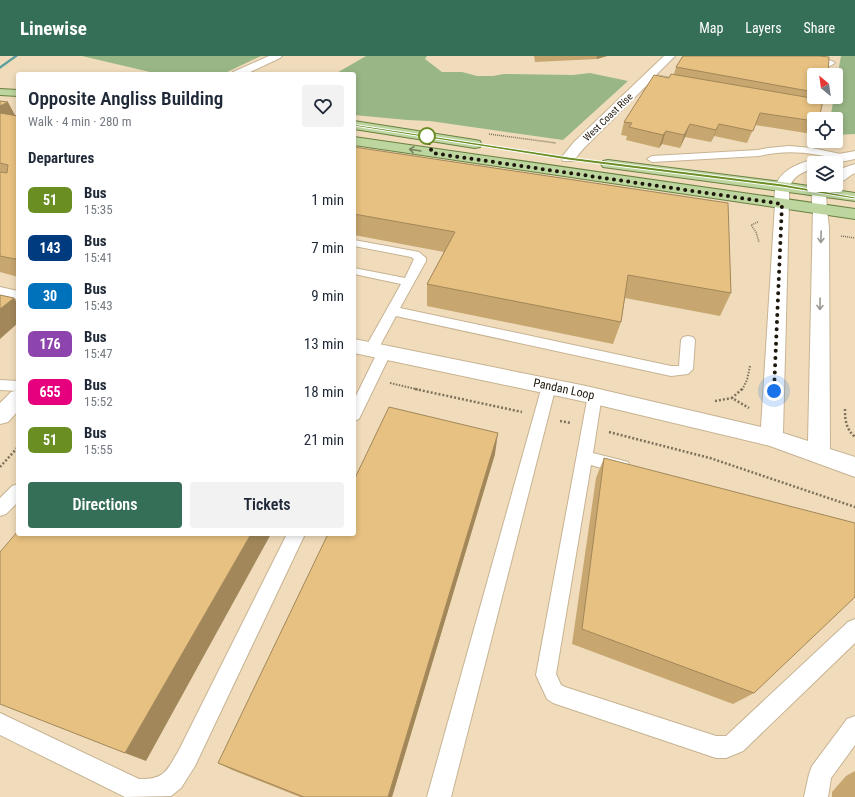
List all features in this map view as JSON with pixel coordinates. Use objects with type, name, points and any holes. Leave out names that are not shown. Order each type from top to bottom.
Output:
[{"type":"main road","points":[[0,84],[16,85]]},
{"type":"main road","points":[[0,92],[16,93]]},
{"type":"main road","points":[[356,125],[488,146]]},
{"type":"main road","points":[[356,141],[782,195],[807,191]]},
{"type":"main road","points":[[554,156],[583,160]]},
{"type":"main road","points":[[599,162],[782,195],[820,209],[855,214]]},
{"type":"main road","points":[[838,192],[855,197]]},
{"type":"street","points":[[241,72],[277,56]]},
{"type":"street","name":"West Coast Rise","points":[[568,158],[579,145],[670,56]]},
{"type":"street","points":[[780,56],[830,63]]},
{"type":"street","points":[[648,77],[693,85]]},
{"type":"street","points":[[772,438],[782,195],[785,180],[807,166]]},
{"type":"street","points":[[843,174],[855,168]]},
{"type":"street","points":[[819,454],[820,209],[824,192]]},
{"type":"street","name":"Pandan Loop","points":[[370,350],[595,395],[772,438],[855,467]]},
{"type":"street","points":[[0,416],[16,400]]},
{"type":"lane","points":[[652,159],[759,153],[764,151],[789,149],[822,151],[848,156]]},
{"type":"lane","points":[[764,151],[797,156],[807,161]]},
{"type":"lane","points":[[356,243],[419,256],[420,261],[370,350],[372,378],[359,393],[356,407]]},
{"type":"lane","points":[[356,271],[408,282]]},
{"type":"lane","points":[[0,291],[16,295]]},
{"type":"lane","points":[[393,311],[670,371],[683,371],[686,369],[688,340]]},
{"type":"lane","points":[[0,386],[16,386]]},
{"type":"lane","points":[[439,797],[549,386]]},
{"type":"lane","points":[[595,395],[546,675],[554,692],[560,696],[716,747],[726,747],[735,743],[855,629]]},
{"type":"lane","points":[[584,457],[638,471]]},
{"type":"lane","points":[[0,510],[16,493]]},
{"type":"lane","points":[[0,724],[138,791],[153,792],[167,786],[178,774],[187,758],[295,536]]},
{"type":"lane","points":[[816,797],[820,774],[855,726]]},
{"type":"path","points":[[372,378],[541,417],[590,426],[710,458],[855,507]]},
{"type":"path","points":[[0,467],[16,449]]},
{"type":"green space","points":[[82,56],[261,56],[227,72],[150,72]]},
{"type":"green space","points":[[366,56],[427,56],[425,59],[442,72],[462,72],[477,76],[504,74],[573,75],[590,73],[628,81],[563,140],[430,121],[356,115],[356,72],[338,72]]},
{"type":"green space","points":[[841,56],[855,56],[855,134],[843,135],[843,112],[831,112],[833,104],[843,104],[843,68],[839,68]]},
{"type":"building","points":[[683,56],[829,57],[828,68],[807,68],[807,91],[676,67]]},
{"type":"building","points":[[671,74],[807,97],[807,104],[822,104],[820,112],[807,112],[807,120],[760,113],[753,131],[719,124],[716,130],[690,124],[684,135],[666,131],[663,135],[629,127],[632,123],[624,122],[654,75],[669,78]]},
{"type":"building","points":[[0,101],[8,102],[0,106]]},
{"type":"building","points":[[0,113],[16,116],[15,259],[0,256],[0,172],[7,173],[8,165],[0,163]]},
{"type":"building","points":[[356,147],[728,203],[731,293],[628,275],[621,322],[427,284],[455,232],[356,214]]},
{"type":"building","points":[[0,295],[14,298],[0,309]]},
{"type":"building","points":[[389,407],[498,433],[388,797],[304,797],[218,763],[327,536],[356,536],[356,476]]},
{"type":"building","points":[[604,458],[855,523],[855,597],[754,693],[582,629]]},
{"type":"building","points":[[16,533],[16,536],[250,536],[125,753],[0,704],[0,552]]},
{"type":"waterway","points":[[0,68],[16,56]]},
{"type":"bus line","name":"51","points":[[356,125],[568,158],[855,197]]},
{"type":"route","points":[[427,136],[432,153],[782,204],[774,391]]}]
